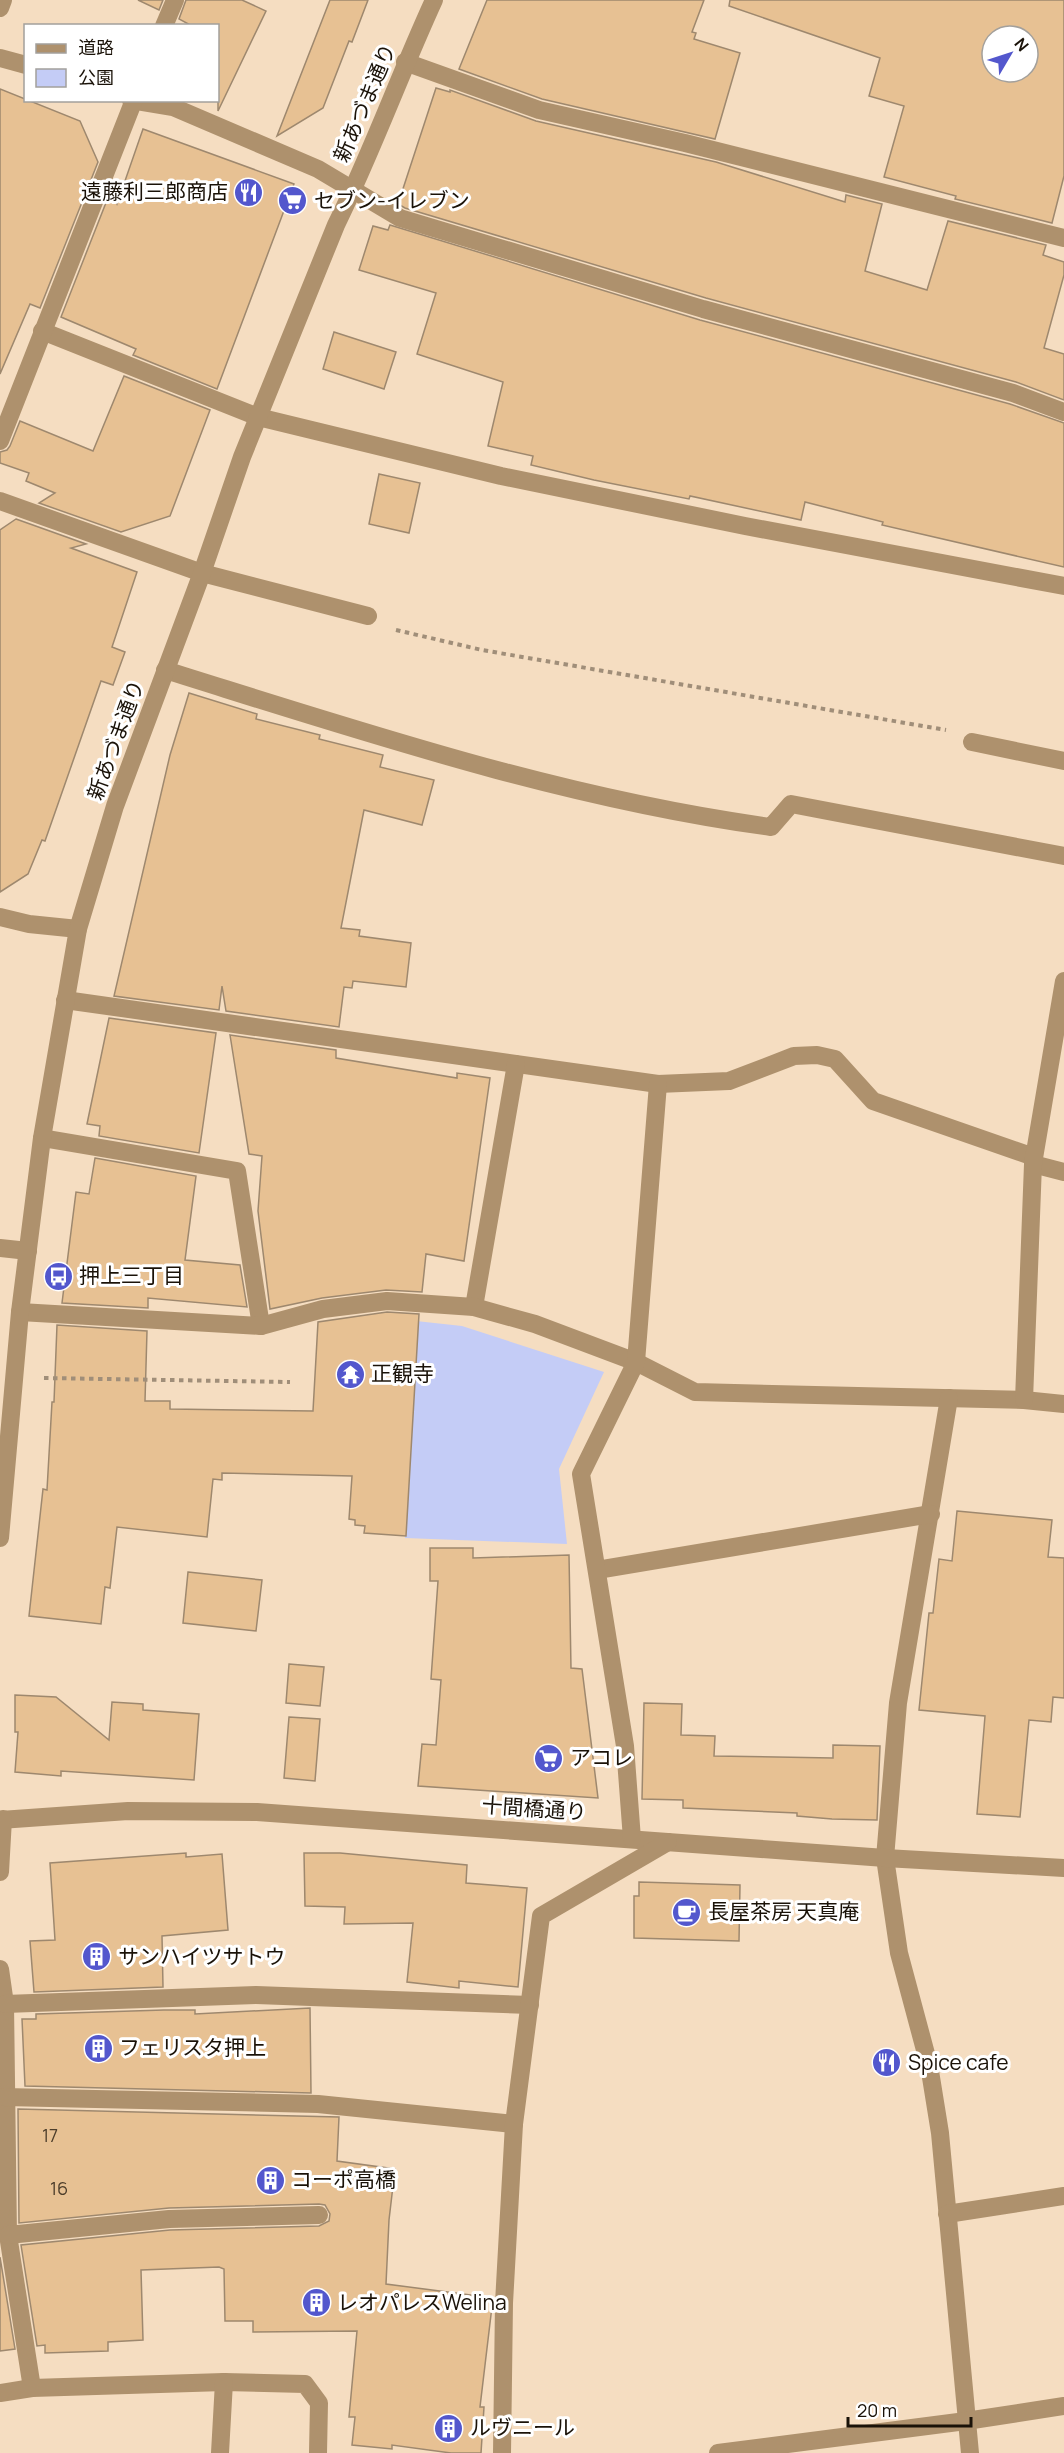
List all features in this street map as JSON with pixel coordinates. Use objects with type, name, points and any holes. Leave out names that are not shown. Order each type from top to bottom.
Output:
[{"type":"street","points":[[0,8],[3,0]]},
{"type":"street","points":[[166,24],[175,0]]},
{"type":"street","name":"新あづま通り","points":[[0,1538],[3,1476],[20,1312],[42,1138],[78,929],[115,806],[202,573],[242,457],[336,225],[353,190],[405,62],[434,0]]},
{"type":"street","points":[[0,58],[24,64]]},
{"type":"street","points":[[405,62],[538,110],[685,143],[1064,238]]},
{"type":"street","points":[[0,441],[133,102]]},
{"type":"street","points":[[140,102],[173,107],[318,169],[400,218],[703,309],[1013,393],[1064,412]]},
{"type":"street","points":[[42,331],[258,417],[501,476],[756,528],[1064,586]]},
{"type":"street","points":[[0,501],[202,573],[369,616]]},
{"type":"street","points":[[165,670],[420,749],[560,786],[707,818],[771,826],[792,804],[1064,856]]},
{"type":"street","points":[[972,742],[1064,761]]},
{"type":"street","points":[[0,917],[29,924],[78,929]]},
{"type":"street","points":[[1024,1400],[1034,1160],[1064,981]]},
{"type":"street","points":[[65,1000],[658,1084],[729,1082],[794,1056],[817,1055],[835,1059],[873,1101],[1064,1172]]},
{"type":"street","points":[[474,1307],[516,1064]]},
{"type":"street","points":[[632,1839],[625,1746],[581,1474],[636,1362],[658,1084]]},
{"type":"street","points":[[42,1138],[237,1171],[261,1326]]},
{"type":"street","points":[[0,1248],[28,1251]]},
{"type":"street","points":[[20,1312],[261,1326],[323,1309],[387,1301],[474,1307],[535,1324],[636,1362],[695,1392],[1024,1400],[1064,1404]]},
{"type":"street","points":[[949,1398],[898,1703],[885,1858],[899,1953],[929,2065],[940,2133],[970,2453]]},
{"type":"street","points":[[597,1570],[931,1514]]},
{"type":"street","name":"十間橋通り","points":[[1,1819],[128,1811],[199,1810],[885,1858],[1064,1868]]},
{"type":"street","points":[[0,1872],[1,1819]]},
{"type":"street","points":[[502,2453],[504,2303],[514,2124],[541,1916],[668,1842]]},
{"type":"street","points":[[0,1969],[5,2004],[4,2097],[8,2235],[32,2388]]},
{"type":"street","points":[[5,2004],[256,1995],[530,2005]]},
{"type":"street","points":[[4,2097],[318,2104],[514,2124]]},
{"type":"street","points":[[947,2214],[1064,2196]]},
{"type":"street","points":[[8,2235],[169,2219],[319,2215]]},
{"type":"street","points":[[220,2453],[224,2382]]},
{"type":"street","points":[[0,2393],[32,2388],[224,2382],[305,2384],[319,2403],[318,2453]]},
{"type":"street","points":[[718,2453],[1064,2406]]},
{"type":"path","points":[[369,616],[367,623],[482,650],[970,734],[972,742]]},
{"type":"path","points":[[14,1377],[290,1382]]},
{"type":"green space","points":[[416,1321],[462,1326],[604,1372],[559,1469],[567,1544],[405,1538]]},
{"type":"building","points":[[138,0],[163,0],[159,10]]},
{"type":"building","points":[[186,0],[242,0],[266,11],[218,111],[219,24],[188,24],[179,19]]},
{"type":"building","points":[[330,0],[368,0],[323,108],[277,136]]},
{"type":"building","points":[[487,0],[704,0],[692,32],[696,33],[694,39],[740,53],[715,139],[542,99],[459,69]]},
{"type":"building","points":[[730,0],[1064,0],[1064,176],[1052,223],[955,199],[956,196],[884,177],[904,106],[869,96],[880,58],[729,6]]},
{"type":"building","points":[[436,88],[450,92],[450,90],[536,121],[716,162],[845,202],[846,195],[882,204],[865,271],[927,290],[948,221],[1046,245],[1043,255],[1064,262],[1064,275],[1044,348],[1064,354],[1064,400],[1016,382],[706,298],[405,208],[398,204]]},
{"type":"building","points":[[0,89],[24,99],[24,102],[32,102],[80,121],[98,162],[40,308],[30,304],[0,374]]},
{"type":"building","points":[[143,129],[294,184],[217,389],[133,355],[136,349],[61,317],[111,190],[117,204]]},
{"type":"building","points":[[390,225],[700,320],[1010,404],[1064,423],[1064,567],[882,525],[883,522],[805,502],[801,520],[690,496],[689,499],[594,480],[531,465],[533,456],[488,446],[503,382],[417,354],[436,293],[359,270],[373,226],[388,230]]},
{"type":"building","points":[[334,332],[396,352],[384,389],[323,369]]},
{"type":"building","points":[[124,376],[210,410],[170,516],[121,532],[39,503],[55,493],[26,481],[29,473],[0,463],[0,452],[7,450],[10,446],[20,421],[93,451]]},
{"type":"building","points":[[379,474],[420,483],[409,533],[369,524]]},
{"type":"building","points":[[16,519],[86,544],[71,548],[137,572],[112,647],[125,652],[113,685],[101,681],[45,841],[42,840],[28,874],[0,892],[0,530]]},
{"type":"building","points":[[189,693],[257,714],[256,719],[320,735],[319,739],[383,755],[380,767],[434,780],[422,825],[364,810],[341,928],[360,930],[359,936],[411,943],[406,987],[353,981],[352,988],[344,987],[339,1027],[226,1011],[222,986],[219,1010],[114,996],[170,755]]},
{"type":"building","points":[[109,1018],[216,1033],[199,1153],[99,1136],[100,1126],[87,1124]]},
{"type":"building","points":[[230,1035],[336,1050],[336,1058],[457,1078],[457,1073],[490,1078],[464,1261],[426,1254],[422,1292],[386,1290],[322,1298],[270,1309],[258,1211],[262,1156],[249,1154]]},
{"type":"building","points":[[95,1158],[196,1176],[185,1260],[240,1265],[247,1307],[148,1298],[148,1308],[62,1303],[76,1192],[89,1194]]},
{"type":"building","points":[[387,1312],[419,1314],[406,1536],[364,1533],[365,1526],[355,1525],[355,1520],[349,1519],[352,1476],[222,1473],[222,1480],[213,1479],[207,1537],[117,1527],[110,1588],[105,1587],[101,1624],[29,1616],[43,1489],[47,1490],[57,1325],[147,1331],[145,1401],[170,1401],[170,1409],[313,1411],[318,1322]]},
{"type":"building","points":[[957,1511],[1052,1520],[1048,1557],[1064,1558],[1064,1698],[1053,1697],[1051,1722],[1029,1720],[1020,1817],[977,1814],[985,1716],[919,1710],[929,1613],[933,1613],[939,1559],[952,1561]]},
{"type":"building","points":[[430,1548],[473,1548],[473,1558],[569,1555],[571,1668],[582,1669],[598,1798],[418,1786],[422,1744],[436,1745],[441,1680],[431,1679],[438,1581],[430,1581]]},
{"type":"building","points":[[188,1572],[262,1580],[256,1631],[183,1623]]},
{"type":"building","points":[[289,1664],[324,1667],[320,1706],[286,1703]]},
{"type":"building","points":[[15,1695],[56,1697],[109,1740],[112,1702],[143,1704],[143,1710],[199,1714],[194,1780],[61,1771],[61,1776],[15,1772],[18,1732],[15,1732]]},
{"type":"building","points":[[644,1703],[682,1704],[681,1735],[715,1736],[714,1756],[833,1758],[833,1745],[880,1746],[877,1820],[797,1816],[797,1813],[683,1808],[683,1800],[642,1799]]},
{"type":"building","points":[[289,1717],[320,1719],[315,1781],[284,1778]]},
{"type":"building","points":[[186,1853],[186,1857],[222,1854],[228,1930],[162,1936],[163,1987],[34,1992],[30,1941],[55,1940],[50,1863]]},
{"type":"building","points":[[304,1853],[340,1853],[467,1865],[466,1883],[527,1888],[518,1987],[459,1981],[459,1988],[407,1982],[413,1923],[344,1924],[345,1907],[305,1906]]},
{"type":"building","name":"長屋茶房 天真庵","points":[[639,1882],[740,1885],[739,1941],[634,1938],[634,1896],[639,1896]]},
{"type":"building","points":[[310,2008],[311,2093],[25,2086],[22,2019],[36,2019],[36,2014],[195,2010],[195,2014]]},
{"type":"building","points":[[18,2109],[339,2117],[337,2161],[395,2169],[389,2220],[386,2284],[493,2298],[480,2407],[484,2407],[481,2453],[451,2453],[392,2445],[392,2449],[352,2445],[355,2417],[349,2417],[357,2331],[253,2332],[253,2321],[225,2321],[224,2269],[219,2267],[141,2270],[143,2340],[108,2342],[108,2351],[45,2353],[45,2345],[37,2346],[21,2245],[170,2230],[319,2226],[329,2221],[330,2214],[325,2205],[319,2204],[169,2208],[19,2223]]},
{"type":"building","points":[[0,2257],[15,2349],[0,2351]]},
{"type":"place","name":"遠藤利三郎商店","points":[[249,192]]},
{"type":"place","name":"セブン-イレブン","points":[[293,201]]},
{"type":"place","name":"押上三丁目","points":[[58,1276]]},
{"type":"place","name":"正観寺","points":[[350,1374]]},
{"type":"place","name":"アコレ","points":[[549,1758]]},
{"type":"place","name":"長屋茶房 天真庵","points":[[687,1912]]},
{"type":"place","name":"サンハイツサトウ","points":[[97,1957]]},
{"type":"place","name":"フェリスタ押上","points":[[98,2048]]},
{"type":"place","name":"Spice cafe","points":[[887,2063]]},
{"type":"place","name":"コーポ高橋","points":[[270,2180]]},
{"type":"place","name":"レオパレスWelina","points":[[316,2303]]},
{"type":"place","name":"ルヴニール","points":[[449,2428]]}]
